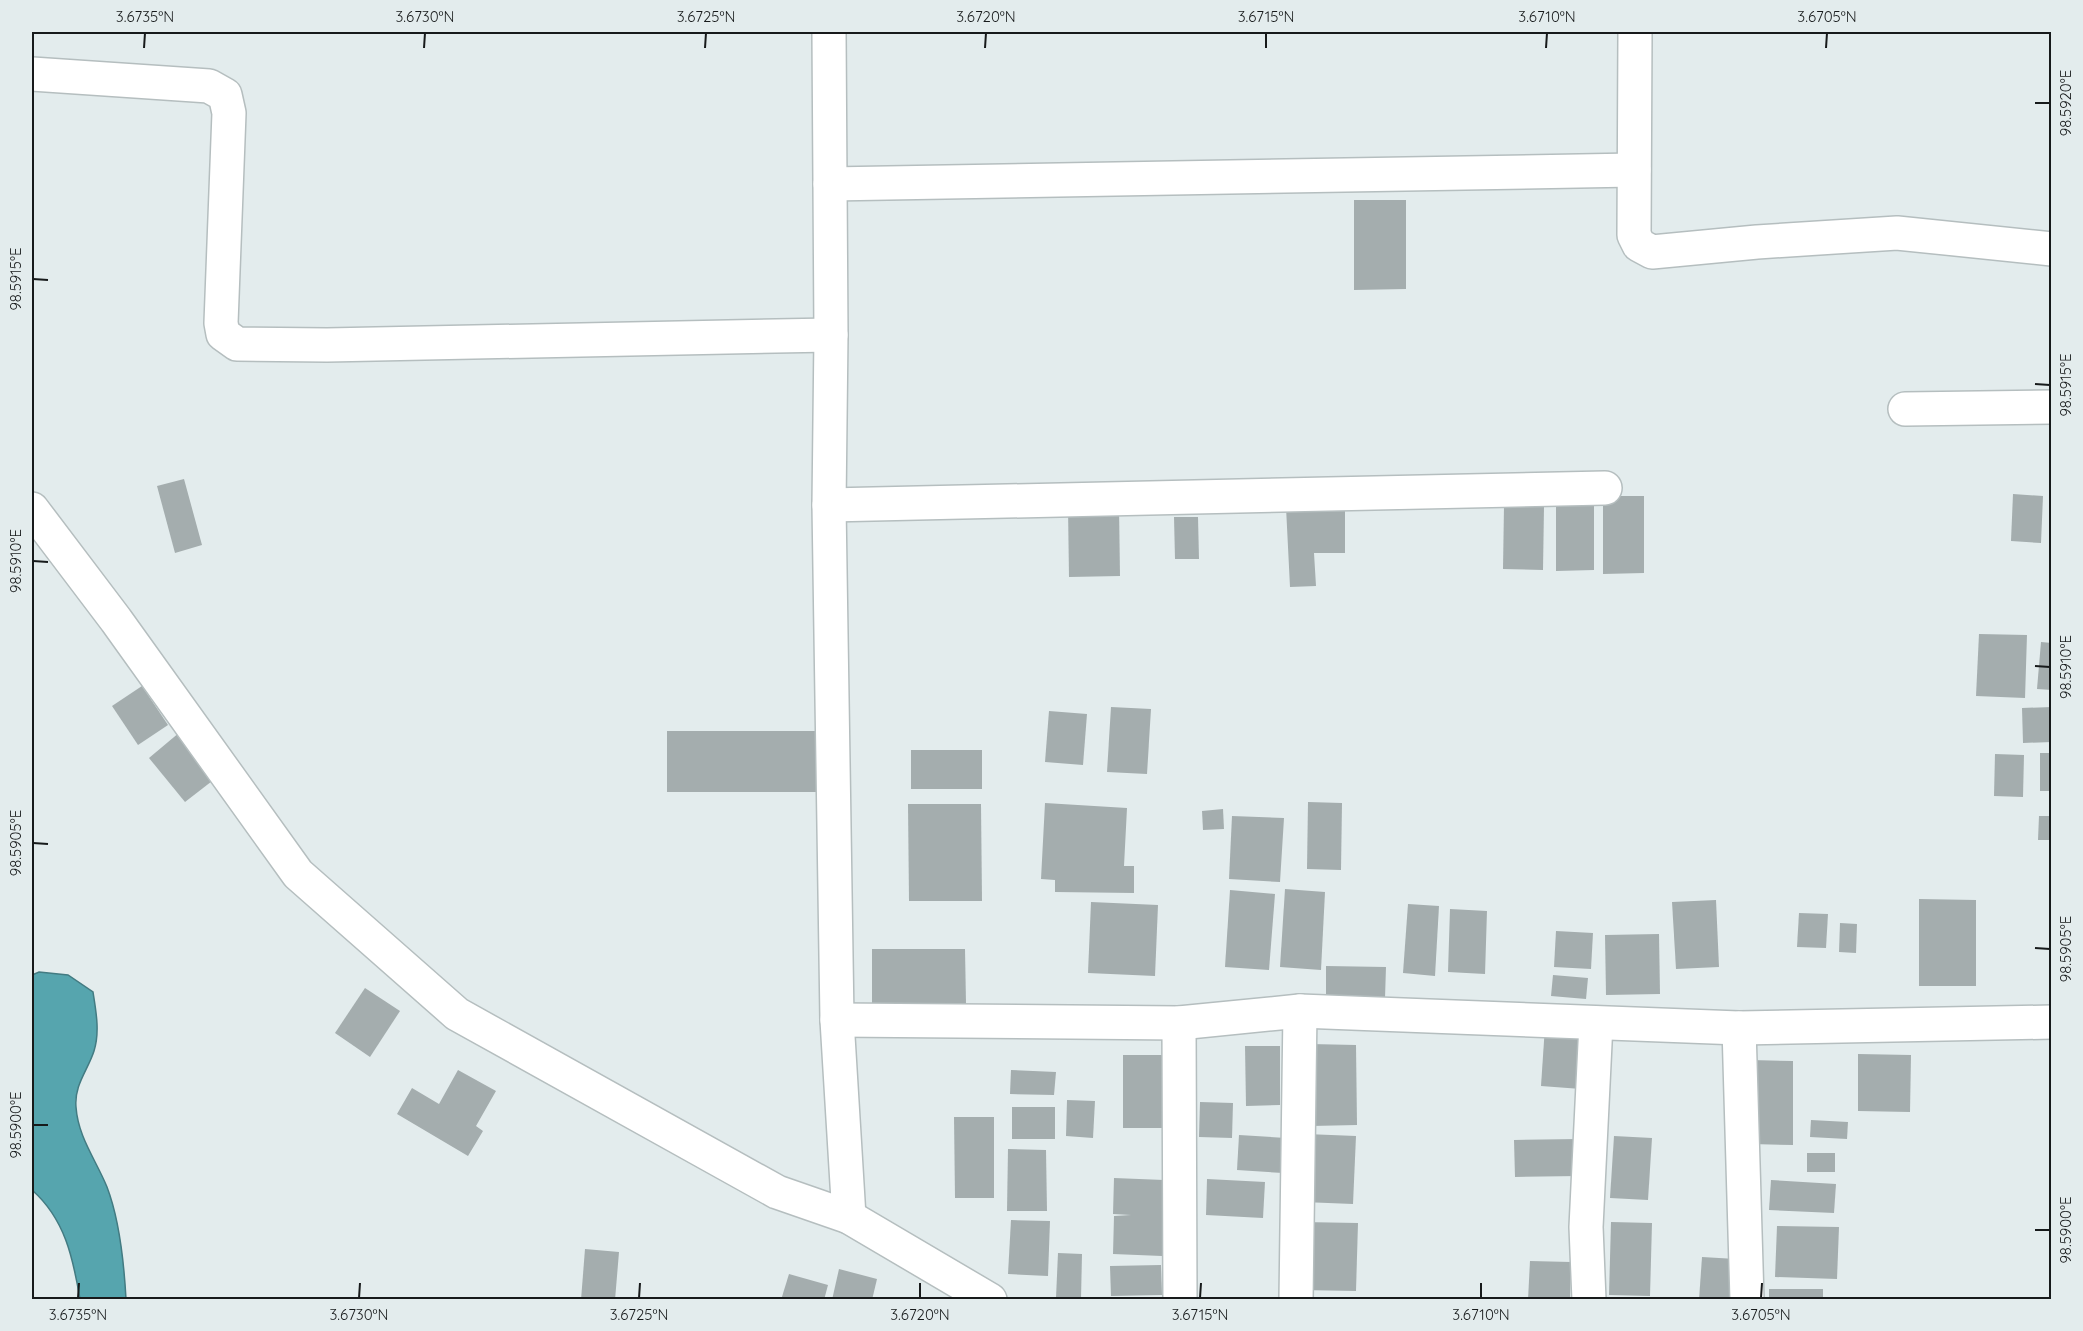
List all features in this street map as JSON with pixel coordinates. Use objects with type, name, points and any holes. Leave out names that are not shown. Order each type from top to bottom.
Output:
[{"type":"street","points":[[829,32],[831,335],[829,505],[837,1020],[849,1218]]},
{"type":"street","points":[[1635,32],[1634,235],[1639,245],[1652,252],[1757,242],[1897,233],[2052,249]]},
{"type":"street","points":[[32,74],[209,86],[225,95],[229,113],[221,322],[223,334],[237,344],[327,345],[831,335]]},
{"type":"street","points":[[830,184],[1634,170]]},
{"type":"street","points":[[1905,408],[2052,407]]},
{"type":"street","points":[[829,505],[1605,488]]},
{"type":"street","points":[[32,508],[116,620],[298,874],[457,1014],[777,1192],[849,1218],[990,1299]]},
{"type":"street","points":[[837,1020],[1179,1023],[1300,1011],[1739,1028],[2052,1022]]},
{"type":"street","points":[[1296,1299],[1300,1011]]},
{"type":"street","points":[[1179,1023],[1180,1299]]},
{"type":"street","points":[[1589,1299],[1586,1227],[1596,1023]]},
{"type":"street","points":[[1739,1028],[1747,1299]]},
{"type":"water","points":[[39,972],[68,975],[93,992],[97,1022],[96,1044],[77,1092],[77,1118],[107,1187],[115,1214],[123,1257],[126,1299],[80,1299],[70,1254],[60,1226],[43,1201],[32,1190],[32,975]]},
{"type":"building","points":[[1354,200],[1406,200],[1406,289],[1354,290]]},
{"type":"building","points":[[184,479],[202,545],[175,553],[157,486]]},
{"type":"building","points":[[2013,494],[2043,496],[2041,543],[2011,541]]},
{"type":"building","points":[[1603,496],[1644,496],[1644,573],[1603,574]]},
{"type":"building","points":[[1594,505],[1594,570],[1556,571],[1556,506]]},
{"type":"building","points":[[1119,506],[1120,576],[1069,577],[1068,507]]},
{"type":"building","points":[[1345,506],[1345,553],[1314,553],[1316,586],[1290,587],[1286,507]]},
{"type":"building","points":[[1504,506],[1544,507],[1543,570],[1503,569]]},
{"type":"building","points":[[1174,517],[1198,517],[1199,559],[1175,559]]},
{"type":"building","points":[[1979,634],[2027,635],[2025,698],[1976,696]]},
{"type":"building","points":[[2041,642],[2052,643],[2052,690],[2037,689]]},
{"type":"building","points":[[142,686],[168,725],[138,745],[112,706]]},
{"type":"building","points":[[1111,707],[1151,709],[1147,774],[1107,772]]},
{"type":"building","points":[[2052,707],[2052,742],[2023,743],[2022,708]]},
{"type":"building","points":[[1049,711],[1087,714],[1083,765],[1045,762]]},
{"type":"building","points":[[667,731],[819,731],[819,792],[667,792]]},
{"type":"building","points":[[180,732],[216,778],[185,802],[149,758]]},
{"type":"building","points":[[911,750],[982,750],[982,789],[911,789]]},
{"type":"building","points":[[2040,753],[2052,753],[2052,791],[2040,791]]},
{"type":"building","points":[[1995,754],[2024,755],[2023,797],[1994,796]]},
{"type":"building","points":[[1308,802],[1342,803],[1341,870],[1307,869]]},
{"type":"building","points":[[1045,803],[1127,808],[1124,866],[1134,866],[1134,893],[1055,892],[1055,880],[1041,879]]},
{"type":"building","points":[[908,804],[981,804],[982,901],[909,901]]},
{"type":"building","points":[[1223,809],[1224,829],[1203,830],[1202,811]]},
{"type":"building","points":[[1232,816],[1284,818],[1280,882],[1229,879]]},
{"type":"building","points":[[2039,816],[2052,816],[2052,840],[2038,840]]},
{"type":"building","points":[[1285,889],[1325,892],[1321,970],[1280,967]]},
{"type":"building","points":[[1230,890],[1275,894],[1269,970],[1225,967]]},
{"type":"building","points":[[1919,899],[1976,900],[1976,986],[1919,986]]},
{"type":"building","points":[[1716,900],[1719,967],[1676,969],[1672,902]]},
{"type":"building","points":[[1091,902],[1158,905],[1155,976],[1088,973]]},
{"type":"building","points":[[1408,904],[1439,906],[1435,976],[1403,973]]},
{"type":"building","points":[[1450,909],[1487,911],[1485,974],[1448,972]]},
{"type":"building","points":[[1799,913],[1828,914],[1826,948],[1797,947]]},
{"type":"building","points":[[1840,923],[1857,924],[1856,953],[1839,952]]},
{"type":"building","points":[[1556,931],[1593,933],[1591,969],[1554,967]]},
{"type":"building","points":[[1659,934],[1660,994],[1606,995],[1605,935]]},
{"type":"building","points":[[872,949],[965,949],[966,1004],[872,1005]]},
{"type":"building","points":[[1326,966],[1386,967],[1385,998],[1326,997]]},
{"type":"building","points":[[1553,975],[1588,978],[1586,999],[1551,996]]},
{"type":"building","points":[[365,988],[400,1011],[370,1057],[335,1033]]},
{"type":"building","points":[[1545,1026],[1585,1029],[1581,1089],[1541,1086]]},
{"type":"building","points":[[1310,1044],[1356,1045],[1357,1125],[1311,1126]]},
{"type":"building","points":[[1245,1046],[1280,1046],[1280,1105],[1246,1106]]},
{"type":"building","points":[[1858,1054],[1911,1055],[1910,1112],[1858,1111]]},
{"type":"building","points":[[1123,1055],[1163,1055],[1163,1128],[1123,1128]]},
{"type":"building","points":[[1751,1060],[1793,1061],[1793,1145],[1751,1144]]},
{"type":"building","points":[[458,1070],[496,1091],[476,1126],[483,1131],[468,1156],[397,1114],[412,1088],[439,1104]]},
{"type":"building","points":[[1011,1070],[1056,1072],[1054,1095],[1010,1094]]},
{"type":"building","points":[[1067,1100],[1095,1101],[1093,1138],[1066,1136]]},
{"type":"building","points":[[1200,1102],[1233,1103],[1232,1138],[1199,1137]]},
{"type":"building","points":[[1012,1107],[1055,1107],[1055,1139],[1012,1139]]},
{"type":"building","points":[[954,1117],[994,1117],[994,1198],[955,1198]]},
{"type":"building","points":[[1811,1120],[1848,1122],[1847,1139],[1810,1137]]},
{"type":"building","points":[[1306,1134],[1356,1136],[1353,1204],[1303,1202]]},
{"type":"building","points":[[1239,1135],[1286,1138],[1283,1173],[1237,1170]]},
{"type":"building","points":[[1614,1136],[1652,1138],[1648,1200],[1610,1198]]},
{"type":"building","points":[[1579,1139],[1579,1176],[1515,1177],[1514,1140]]},
{"type":"building","points":[[1008,1149],[1046,1150],[1047,1211],[1007,1211]]},
{"type":"building","points":[[1807,1153],[1835,1153],[1835,1172],[1807,1172]]},
{"type":"building","points":[[1114,1178],[1164,1180],[1162,1256],[1113,1254],[1114,1216],[1131,1215],[1113,1214]]},
{"type":"building","points":[[1207,1179],[1265,1182],[1263,1218],[1206,1215]]},
{"type":"building","points":[[1771,1180],[1836,1184],[1834,1213],[1769,1210]]},
{"type":"building","points":[[1011,1220],[1050,1221],[1048,1276],[1008,1274]]},
{"type":"building","points":[[1302,1222],[1358,1223],[1356,1291],[1300,1290]]},
{"type":"building","points":[[1611,1222],[1652,1223],[1650,1296],[1609,1295]]},
{"type":"building","points":[[1777,1226],[1839,1227],[1837,1279],[1775,1277]]},
{"type":"building","points":[[585,1249],[619,1252],[615,1300],[581,1300]]},
{"type":"building","points":[[1058,1253],[1082,1254],[1081,1299],[1056,1298]]},
{"type":"building","points":[[1702,1257],[1736,1259],[1732,1300],[1699,1300]]},
{"type":"building","points":[[1530,1261],[1571,1262],[1570,1300],[1528,1300]]},
{"type":"building","points":[[1161,1265],[1162,1295],[1111,1296],[1110,1266]]},
{"type":"building","points":[[839,1269],[877,1279],[872,1300],[832,1300]]},
{"type":"building","points":[[789,1274],[828,1285],[824,1300],[781,1300]]},
{"type":"building","points":[[1769,1289],[1823,1289],[1823,1300],[1769,1300]]}]
